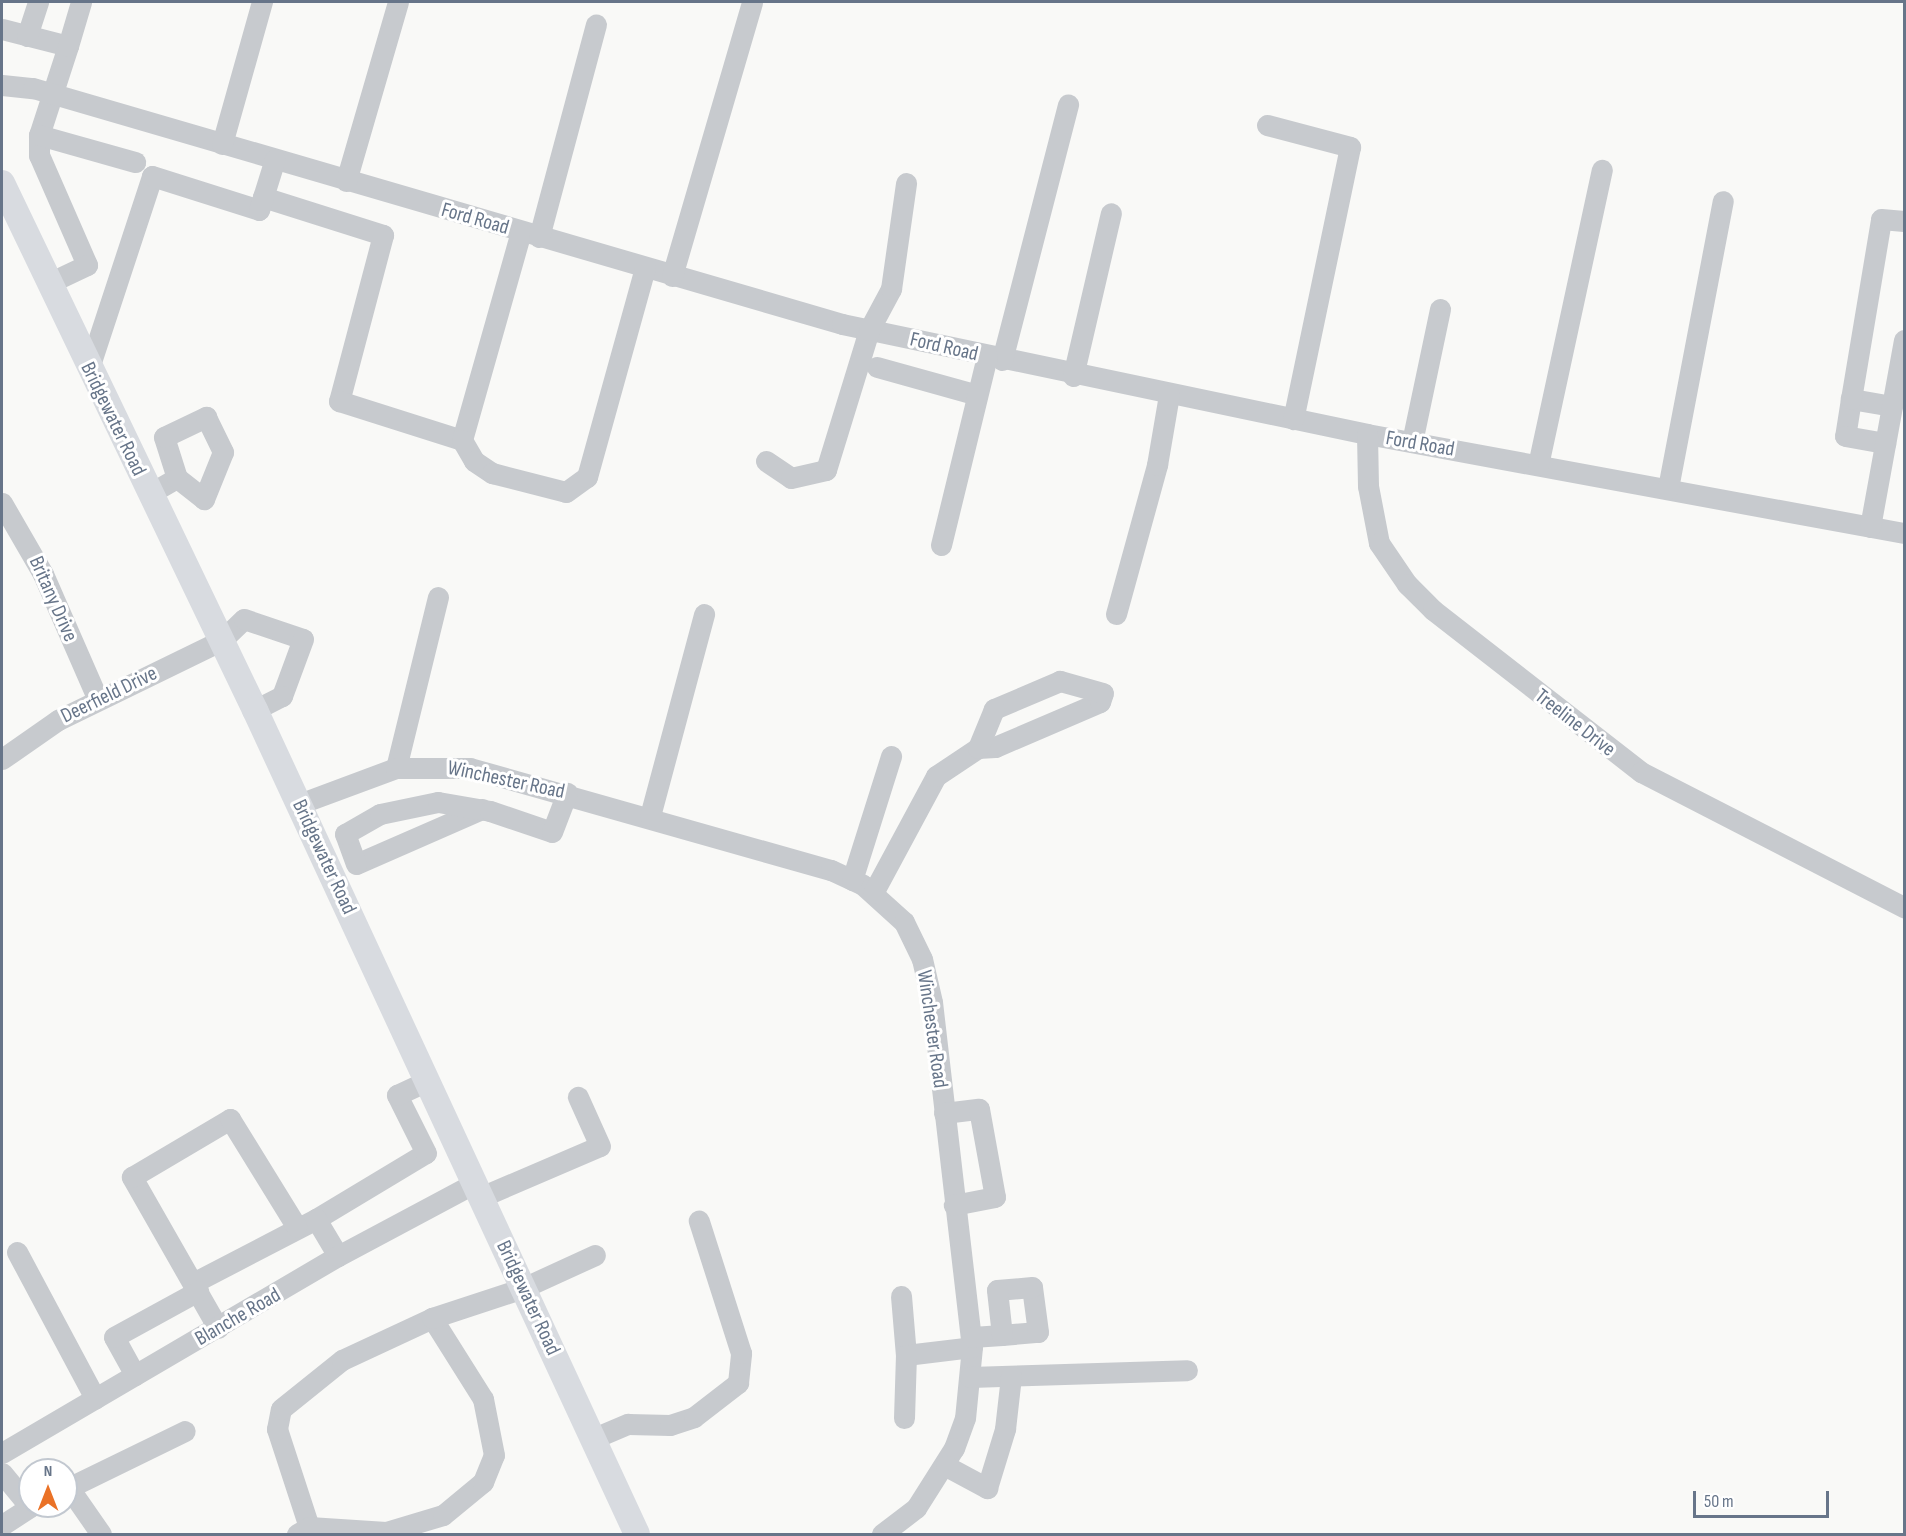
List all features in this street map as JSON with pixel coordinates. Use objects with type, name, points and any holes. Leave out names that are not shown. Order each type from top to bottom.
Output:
[{"type":"main road","name":"Bridgewater Road","points":[[2,183],[149,494],[255,710],[637,1534]]},
{"type":"street","points":[[27,36],[38,2]]},
{"type":"street","points":[[49,283],[87,264],[39,155],[39,135],[81,2]]},
{"type":"street","points":[[222,144],[262,2]]},
{"type":"street","points":[[345,181],[398,2]]},
{"type":"street","points":[[672,276],[753,2]]},
{"type":"street","points":[[462,440],[596,24]]},
{"type":"street","points":[[2,29],[68,46]]},
{"type":"street","name":"Ford Road","points":[[2,85],[53,94],[672,276],[869,330],[1073,376],[1367,434],[1905,533]]},
{"type":"street","points":[[941,545],[977,395],[994,359],[1068,104]]},
{"type":"street","points":[[1267,125],[1350,147],[1293,419]]},
{"type":"street","points":[[39,135],[135,162]]},
{"type":"street","points":[[89,368],[152,176],[259,210],[275,159]]},
{"type":"street","points":[[1538,465],[1602,170]]},
{"type":"street","points":[[766,462],[791,478],[826,470],[869,330],[891,289],[906,183]]},
{"type":"street","points":[[263,197],[383,235],[339,401],[462,440],[474,462],[492,473],[566,492],[586,477],[645,268]]},
{"type":"street","points":[[1668,488],[1723,201]]},
{"type":"street","points":[[1073,376],[1111,213]]},
{"type":"street","points":[[1885,443],[1845,436],[1881,219],[1905,221]]},
{"type":"street","points":[[1412,442],[1440,309]]},
{"type":"street","points":[[1870,527],[1905,340]]},
{"type":"street","points":[[877,367],[977,395]]},
{"type":"street","points":[[1116,614],[1157,465],[1169,394]]},
{"type":"street","points":[[1851,399],[1892,406]]},
{"type":"street","name":"Treeline Drive","points":[[1367,434],[1368,486],[1380,543],[1407,584],[1433,610],[1641,772],[1905,907]]},
{"type":"street","points":[[149,494],[177,478]]},
{"type":"street","name":"Britany Drive","points":[[2,503],[43,574],[98,700]]},
{"type":"street","points":[[396,768],[438,597]]},
{"type":"street","points":[[650,816],[704,614]]},
{"type":"street","name":"Deerfield Drive","points":[[2,759],[98,700],[222,640],[244,619],[303,639],[282,696],[255,710]]},
{"type":"street","points":[[873,893],[936,776],[978,748],[995,747],[1100,702],[1103,693],[1060,681],[994,709],[978,748]]},
{"type":"street","points":[[852,880],[891,756]]},
{"type":"street","name":"Winchester Road","points":[[299,804],[396,768],[470,768],[650,816],[852,880],[873,893],[904,922],[922,959],[944,1113],[972,1342],[964,1418],[946,1466],[916,1508],[882,1534]]},
{"type":"street","points":[[482,809],[356,864],[345,834],[380,814],[438,802],[482,809],[552,832],[567,793]]},
{"type":"street","points":[[135,1375],[114,1337],[296,1226],[316,1219],[426,1154],[397,1095],[427,1081]]},
{"type":"street","name":"Blanche Road","points":[[2,1453],[338,1256],[478,1190],[600,1146],[578,1097]]},
{"type":"street","points":[[944,1113],[979,1109],[995,1197],[954,1205]]},
{"type":"street","points":[[218,1328],[132,1177],[230,1119],[296,1226]]},
{"type":"street","points":[[316,1219],[338,1256]]},
{"type":"street","points":[[592,1439],[628,1424],[686,1420],[723,1400],[738,1383],[741,1353],[699,1221]]},
{"type":"street","points":[[17,1252],[95,1398]]},
{"type":"street","points":[[432,1318],[483,1399],[494,1455],[483,1482],[443,1515],[386,1532],[303,1531],[278,1429],[280,1409],[342,1360],[432,1318],[523,1288],[595,1255]]},
{"type":"street","points":[[901,1296],[906,1355],[904,1418]]},
{"type":"street","points":[[906,1355],[1002,1335]]},
{"type":"street","points":[[970,1377],[1187,1370]]},
{"type":"street","points":[[946,1466],[987,1488],[1005,1429],[1011,1376]]},
{"type":"street","points":[[78,1483],[185,1431]]},
{"type":"street","points":[[2,1473],[18,1492]]},
{"type":"street","points":[[78,1502],[101,1534]]},
{"type":"street","points":[[2,1525],[18,1514]]}]
